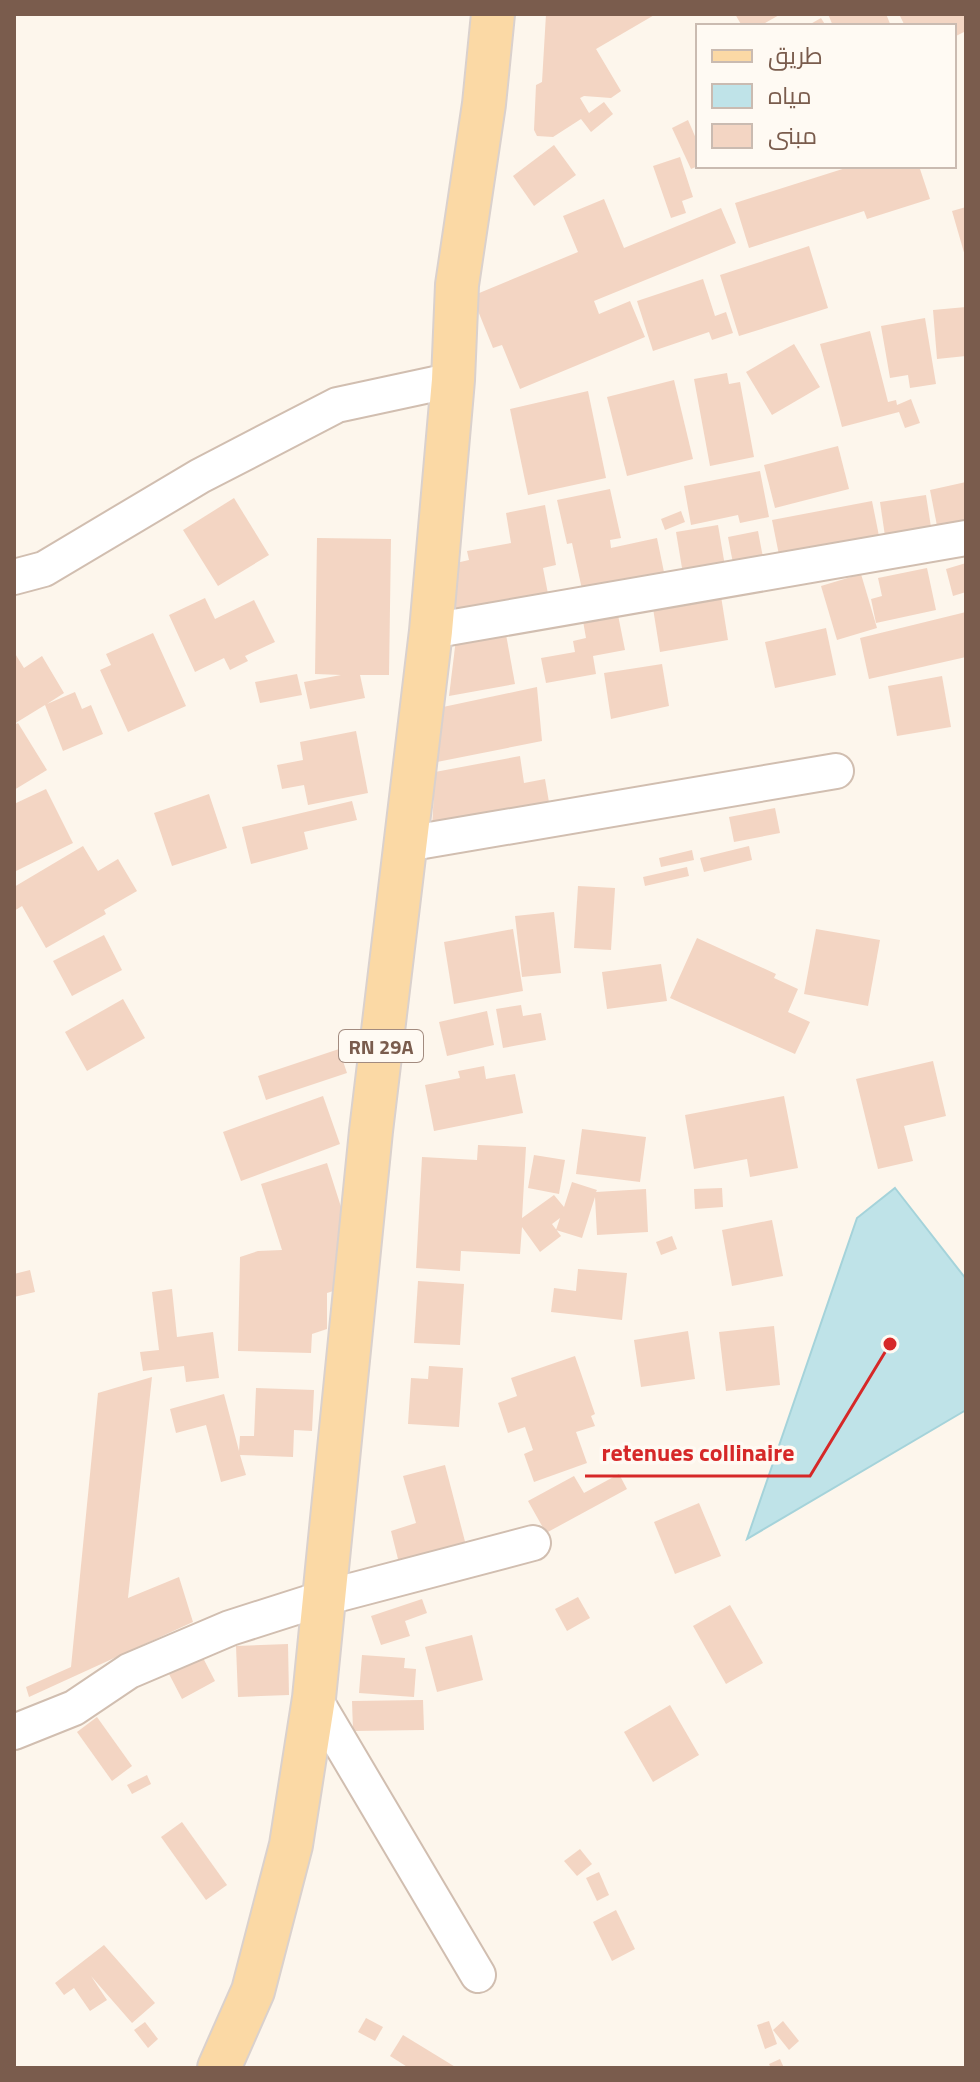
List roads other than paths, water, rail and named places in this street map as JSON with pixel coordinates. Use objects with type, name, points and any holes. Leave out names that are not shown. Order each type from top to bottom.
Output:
[{"type":"main road","name":"RN 29A","points":[[219,2068],[253,1991],[291,1845],[314,1698],[371,1131],[431,631],[453,380],[457,285],[484,104],[493,14]]},
{"type":"street","points":[[14,577],[44,569],[200,476],[337,405],[453,380]]},
{"type":"street","points":[[431,631],[966,538]]},
{"type":"street","points":[[406,844],[836,771]]},
{"type":"street","points":[[15,1731],[74,1708],[129,1671],[230,1628],[324,1598],[533,1543]]},
{"type":"street","points":[[314,1698],[478,1975]]},
{"type":"water","points":[[895,1188],[966,1279],[966,1410],[747,1539],[857,1218]]},
{"type":"place","name":"retenues collinaire","points":[[890,1344]]}]
